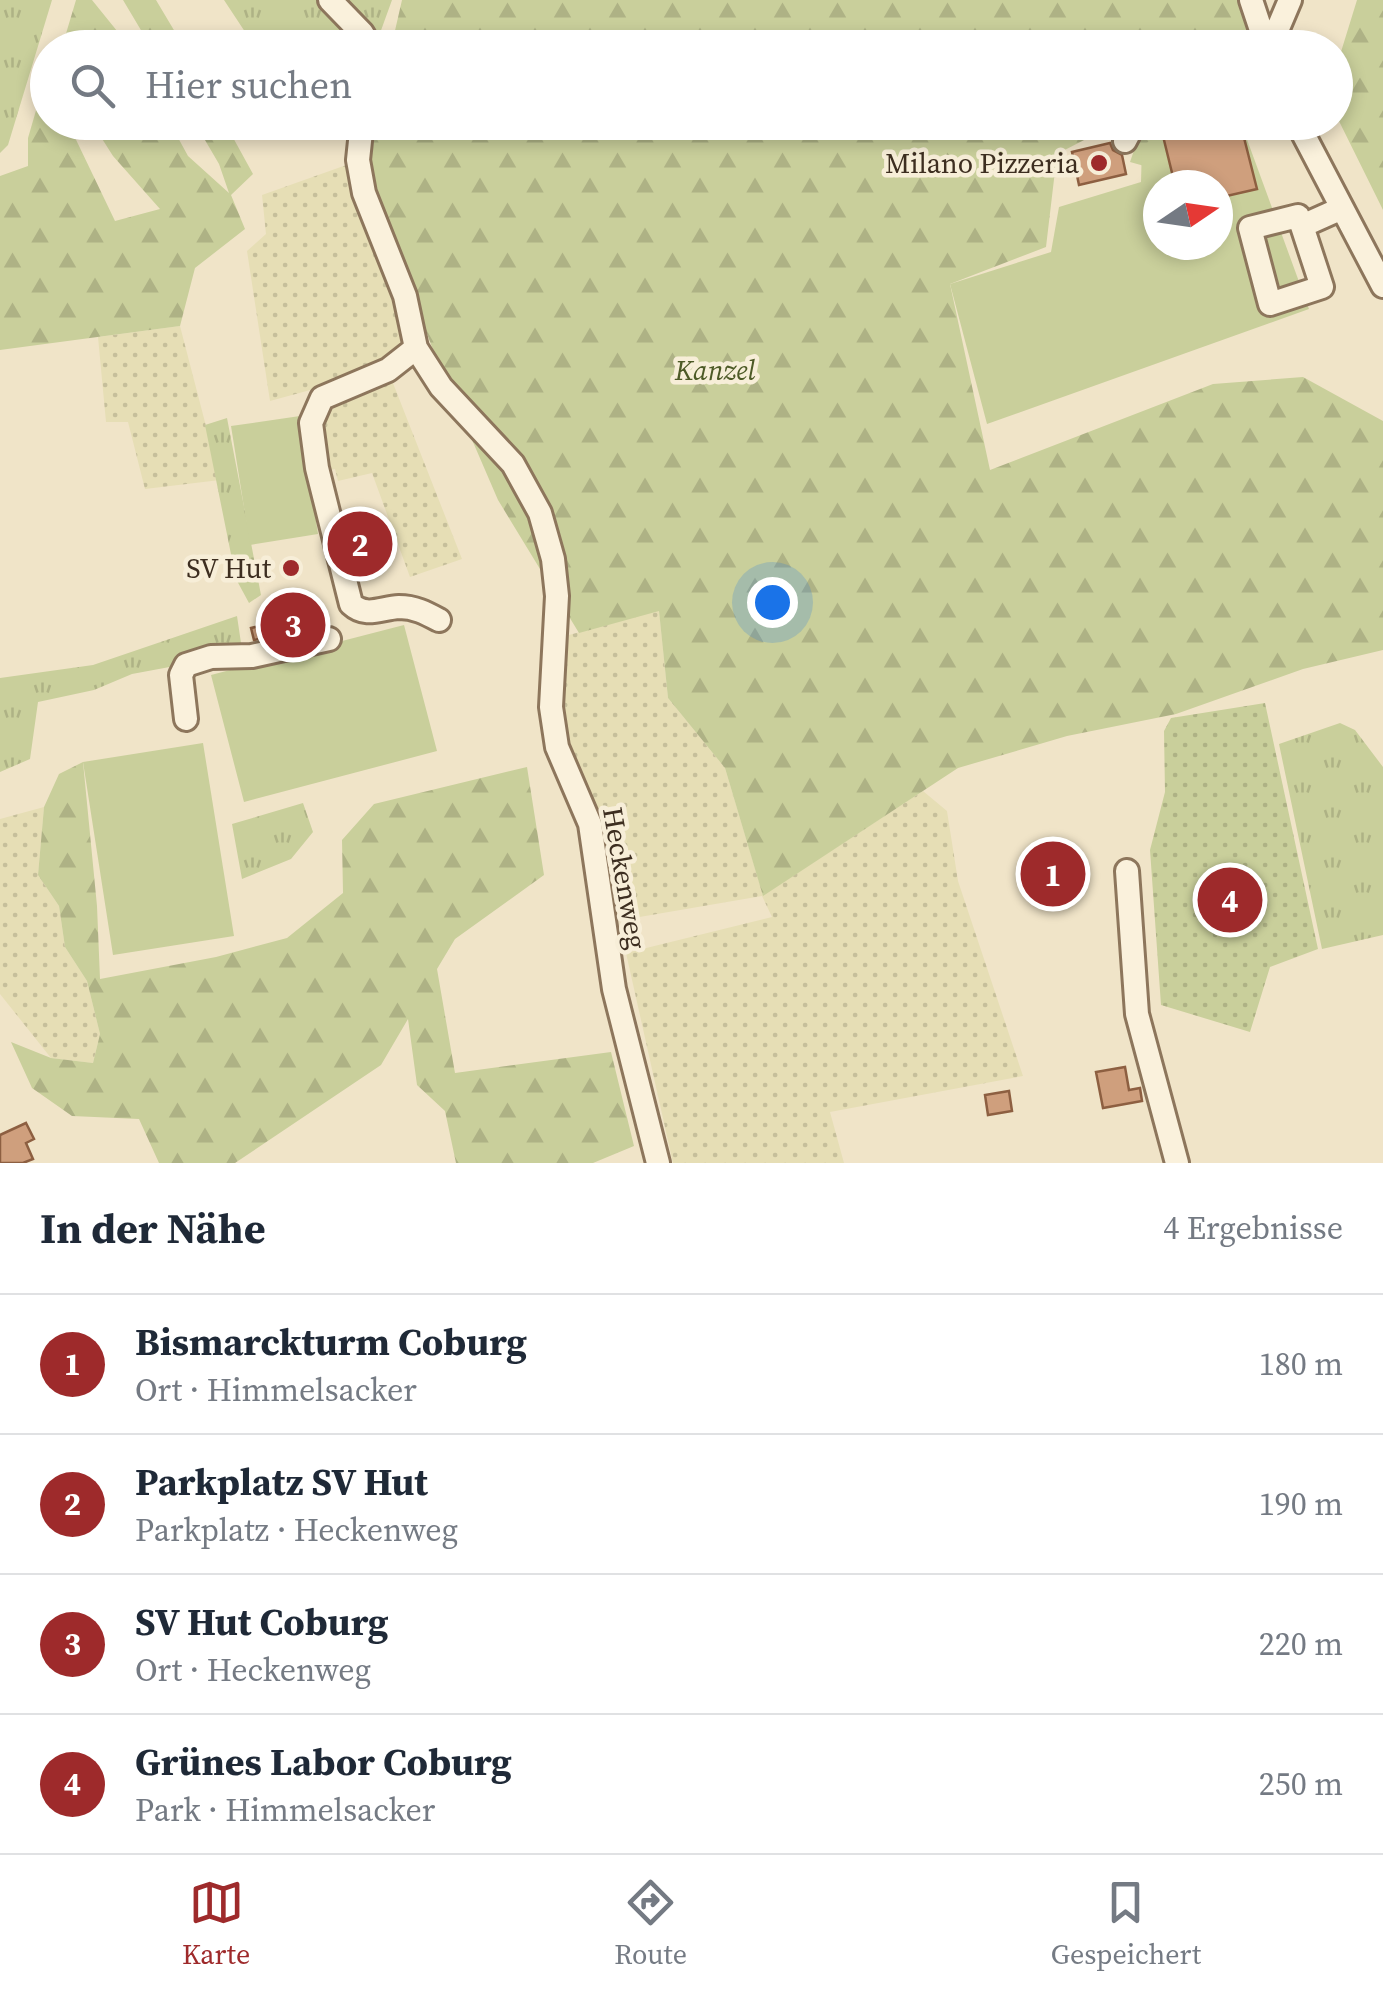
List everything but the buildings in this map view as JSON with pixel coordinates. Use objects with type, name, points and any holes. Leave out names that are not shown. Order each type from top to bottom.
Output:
[{"type":"street","points":[[330,0],[359,30]]},
{"type":"street","points":[[1251,0],[1259,30]]},
{"type":"street","points":[[1277,30],[1290,0]]},
{"type":"street","name":"Heckenweg","points":[[360,140],[358,160],[364,193],[405,296],[416,348],[440,387],[513,464],[540,513],[554,559],[557,596],[550,708],[557,747],[590,824],[614,989],[658,1163]]},
{"type":"street","points":[[1306,140],[1383,286]]},
{"type":"street","points":[[1302,226],[1340,209]]},
{"type":"street","points":[[416,348],[388,370],[322,398],[311,423],[317,468],[351,604],[360,612],[420,610],[439,620]]},
{"type":"street","points":[[186,720],[181,675],[186,665],[329,639]]},
{"type":"street","points":[[1127,871],[1137,1014],[1177,1163]]},
{"type":"shaded area","points":[[352,163],[399,298],[405,344],[376,372],[270,401],[247,251],[266,234],[262,195]]},
{"type":"shaded area","points":[[180,326],[220,480],[145,489],[128,422],[106,422],[98,337]]},
{"type":"shaded area","points":[[391,378],[462,559],[410,577],[372,473],[338,481],[335,469],[325,471],[322,413],[343,396]]},
{"type":"shaded area","points":[[659,610],[668,698],[725,768],[763,895],[923,791],[947,811],[958,881],[1023,1076],[830,1112],[844,1163],[673,1163],[626,953],[772,917],[762,896],[622,920],[606,847],[565,733],[562,692],[569,635]]},
{"type":"shaded area","points":[[44,807],[38,875],[59,906],[65,947],[87,981],[100,1034],[93,1063],[51,1058],[0,994],[0,819]]},
{"type":"green space","points":[[0,0],[52,0],[43,30],[30,30],[30,72],[8,145],[0,153]]},
{"type":"green space","points":[[76,0],[92,0],[116,30],[67,30]]},
{"type":"green space","points":[[123,0],[156,0],[174,30],[141,30]]},
{"type":"green space","points":[[224,0],[324,0],[348,30],[244,30]]},
{"type":"green space","points":[[330,0],[392,0],[381,30],[359,30]]},
{"type":"green space","points":[[402,0],[1241,0],[1248,30],[395,30]]},
{"type":"green space","points":[[1357,0],[1383,0],[1383,210],[1348,140],[1353,140],[1353,30],[1348,30]]},
{"type":"green space","points":[[30,131],[30,140],[76,140],[115,221],[160,209],[103,140],[179,140],[188,156],[229,193],[205,140],[234,140],[253,174],[231,195],[245,229],[195,268],[180,326],[0,350],[0,176],[28,166]]},
{"type":"green space","name":"Kanzel","points":[[374,140],[1084,140],[1057,154],[1046,247],[950,284],[990,470],[1213,384],[1303,377],[1383,421],[1383,650],[1303,669],[1176,714],[1067,736],[958,768],[763,896],[725,768],[668,698],[659,611],[579,633],[498,500],[432,347],[378,204],[370,165]]},
{"type":"green space","points":[[1138,140],[1202,140],[1176,170],[1159,170],[1130,162]]},
{"type":"green space","points":[[1153,140],[1247,140],[1309,309],[987,424],[950,284],[1051,252],[1059,207],[1141,182],[1142,145]]},
{"type":"green space","points":[[300,416],[318,534],[250,545],[231,426]]},
{"type":"green space","points":[[227,418],[261,595],[249,603],[236,579],[205,425]]},
{"type":"green space","points":[[237,616],[241,643],[212,649],[175,666],[132,674],[94,690],[38,702],[30,759],[0,772],[0,678],[93,665]]},
{"type":"green space","points":[[404,625],[437,751],[244,802],[211,675]]},
{"type":"green space","points":[[1265,703],[1318,949],[1270,967],[1250,1032],[1161,1005],[1150,850],[1165,792],[1164,731],[1171,718]]},
{"type":"green space","points":[[1340,723],[1355,730],[1383,767],[1383,935],[1322,949],[1279,744]]},
{"type":"green space","points":[[203,743],[234,936],[113,955],[83,762]]},
{"type":"green space","points":[[83,762],[100,979],[216,957],[287,938],[343,893],[342,840],[374,804],[527,767],[544,875],[455,939],[437,969],[455,1073],[611,1052],[634,1146],[593,1163],[456,1163],[445,1111],[417,1085],[408,1019],[381,1065],[235,1163],[159,1163],[139,1119],[72,1116],[32,1088],[11,1042],[51,1058],[93,1063],[100,1034],[87,981],[65,947],[59,906],[38,875],[44,807],[59,774]]},
{"type":"green space","points":[[303,803],[313,832],[291,859],[242,879],[232,824]]},
{"type":"place","name":"Milano Pizzeria","points":[[1099,163]]},
{"type":"place","name":"Parkplatz SV Hut","points":[[360,544]]},
{"type":"place","name":"SV Hut","points":[[291,568]]},
{"type":"place","name":"SV Hut Coburg","points":[[293,625]]},
{"type":"place","name":"Bismarckturm Coburg","points":[[1053,874]]},
{"type":"place","name":"Grünes Labor Coburg","points":[[1230,900]]}]
